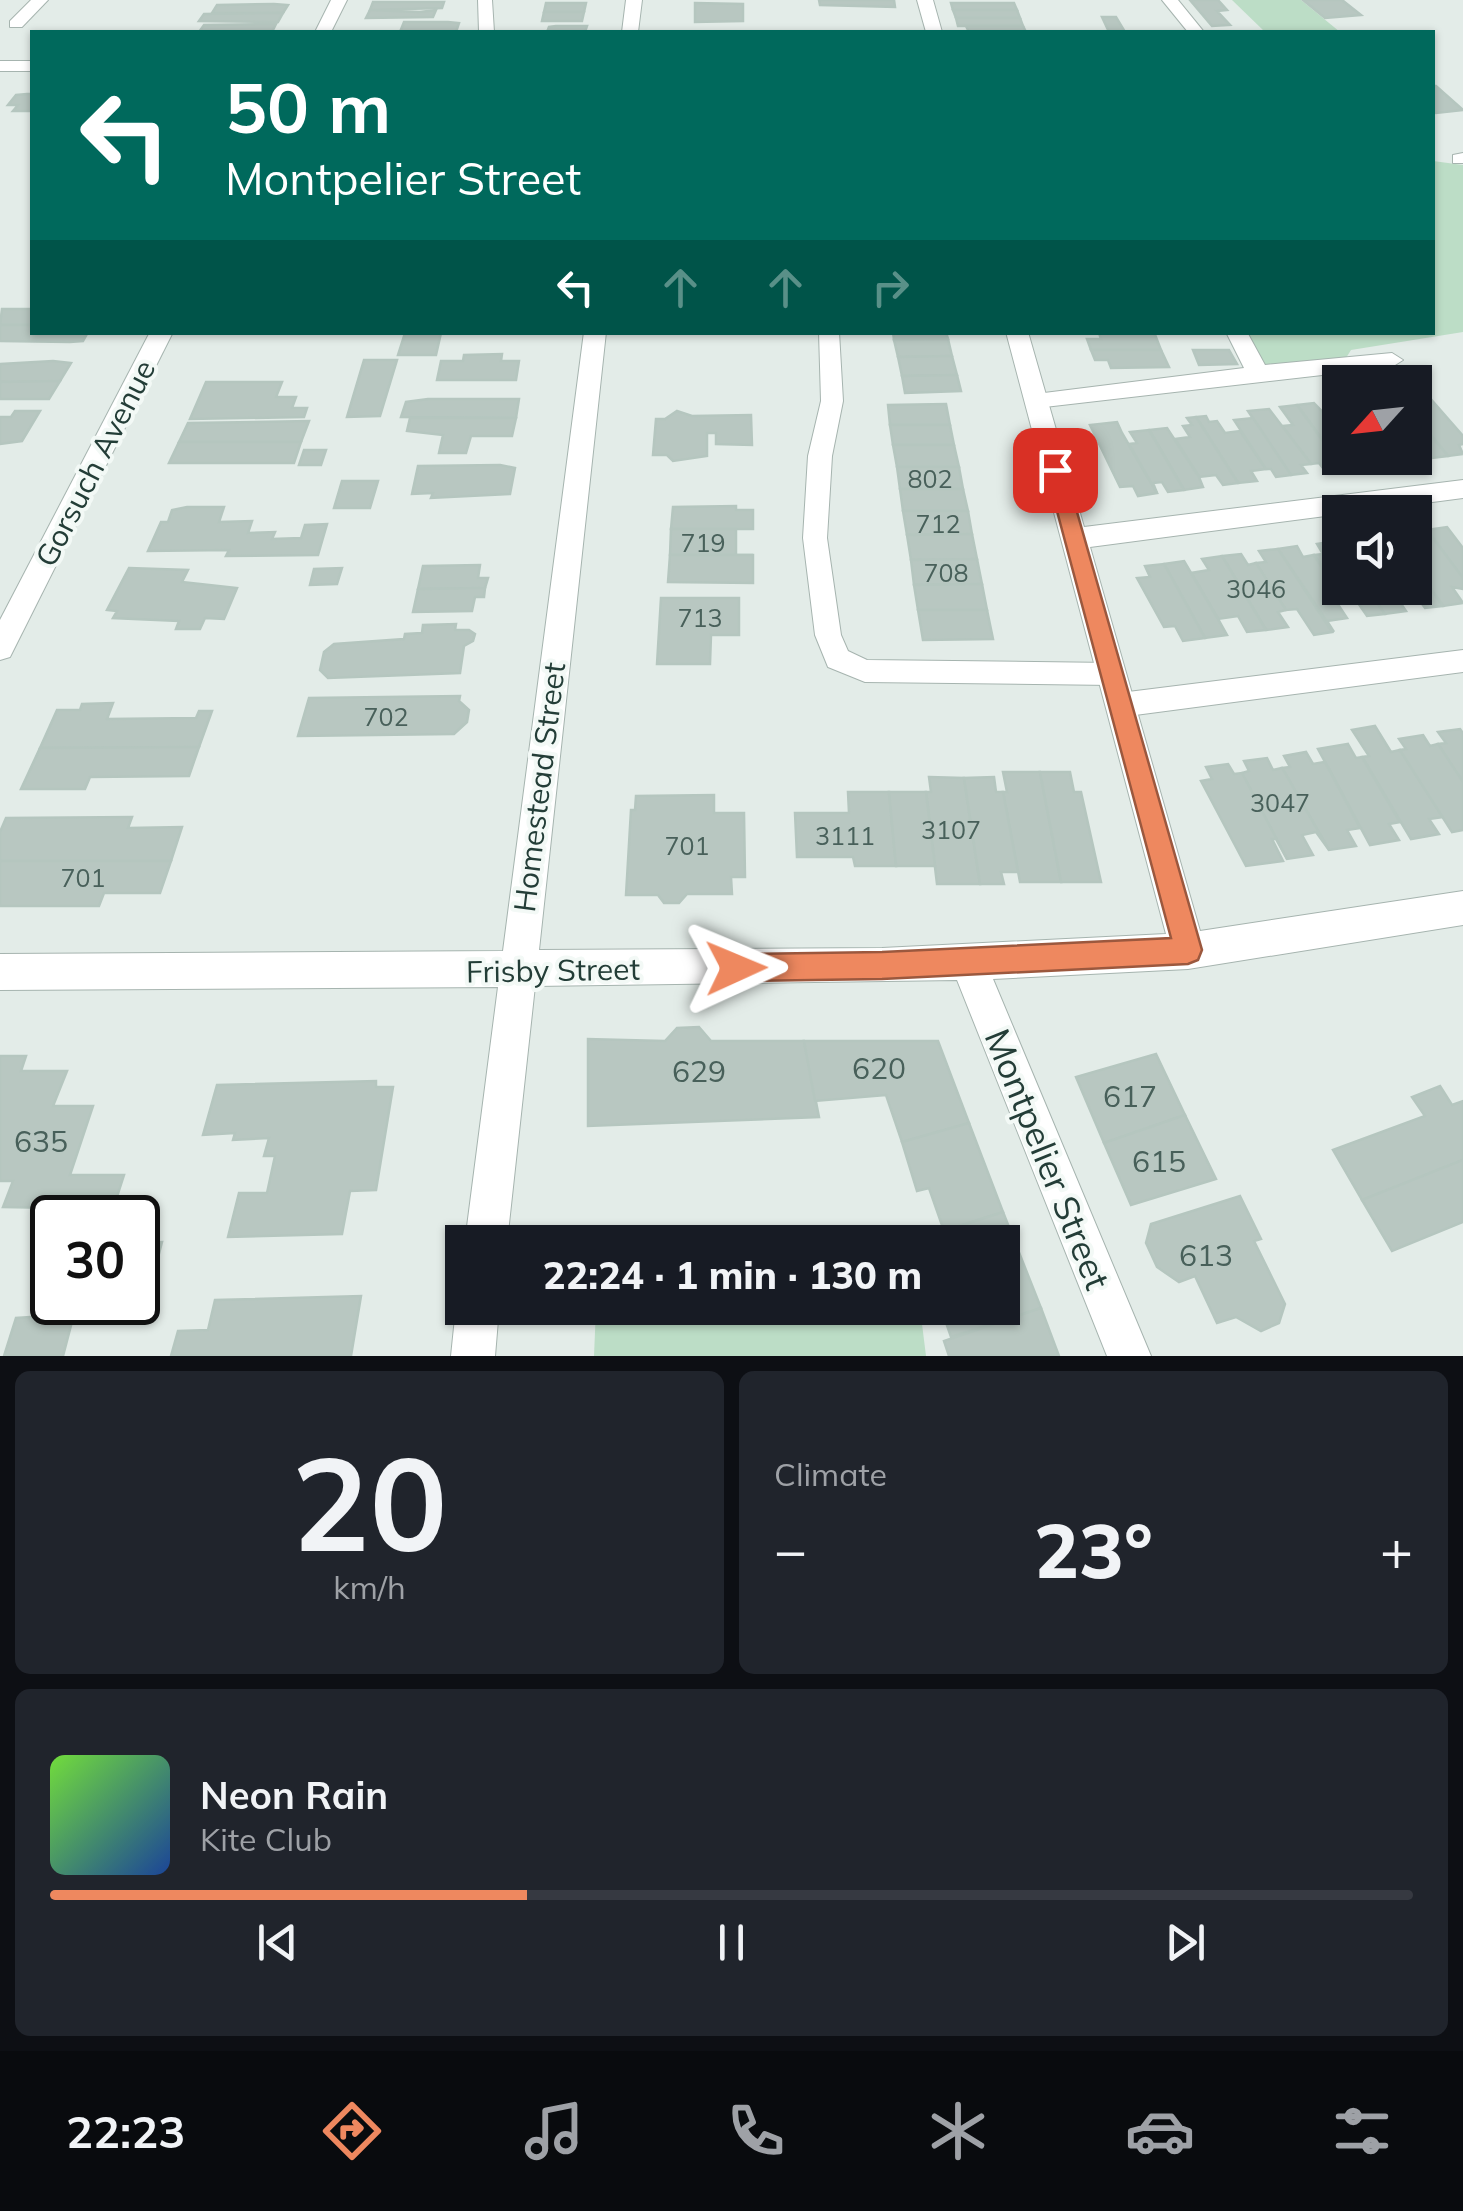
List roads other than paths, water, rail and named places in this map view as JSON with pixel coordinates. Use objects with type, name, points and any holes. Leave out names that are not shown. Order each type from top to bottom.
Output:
[{"type":"street","points":[[16,24],[40,0]]},
{"type":"street","points":[[323,30],[338,0]]},
{"type":"street","points":[[630,30],[634,0]]},
{"type":"street","points":[[926,0],[934,30]]},
{"type":"street","points":[[1170,0],[1194,30]]},
{"type":"street","points":[[0,66],[30,66]]},
{"type":"street","name":"Gorsuch Avenue","points":[[0,648],[160,335]]},
{"type":"street","name":"Homestead Street","points":[[488,1225],[594,335]]},
{"type":"street","points":[[1018,335],[1188,950]]},
{"type":"street","points":[[1074,539],[1463,489]]},
{"type":"street","name":"Frisby Street","points":[[0,972],[517,970],[968,962],[1188,950],[1463,908]]},
{"type":"street","name":"Montpelier Street","points":[[968,962],[1129,1356]]},
{"type":"street","points":[[472,1356],[476,1325]]},
{"type":"lane","points":[[484,0],[487,30]]},
{"type":"lane","points":[[830,335],[828,372],[832,401],[820,456],[815,538],[828,635],[838,659],[865,671],[1112,674]]},
{"type":"lane","points":[[1238,335],[1258,373]]},
{"type":"lane","points":[[1036,401],[1392,360]]},
{"type":"lane","points":[[1120,705],[1463,661]]}]
